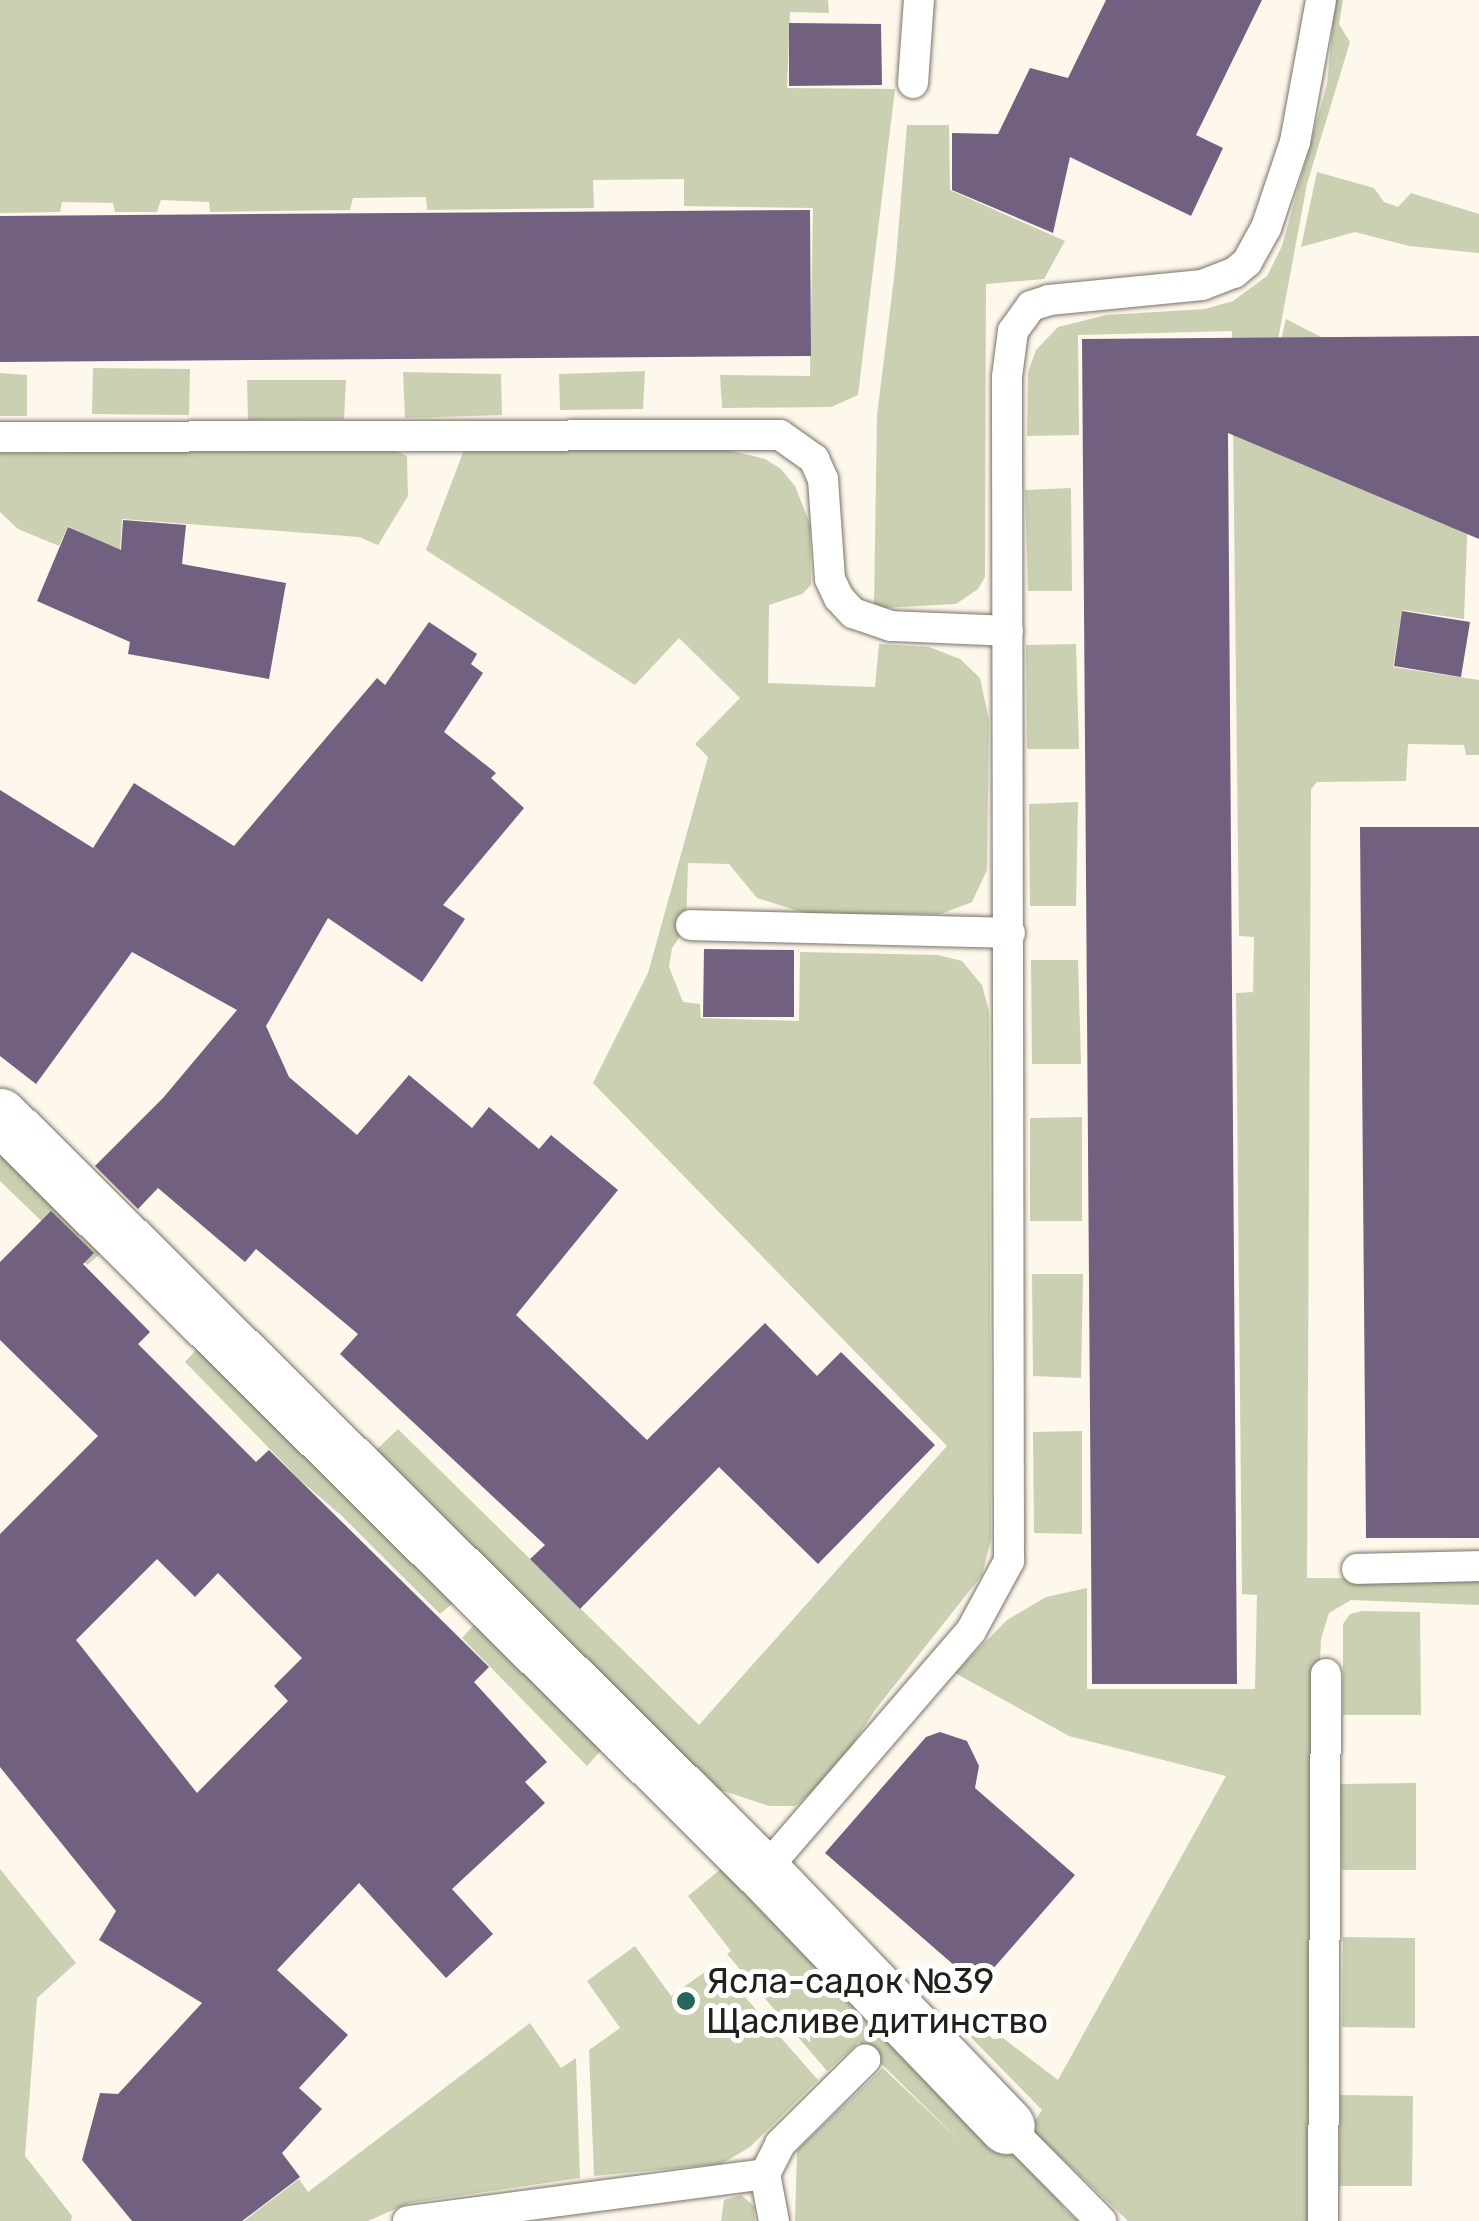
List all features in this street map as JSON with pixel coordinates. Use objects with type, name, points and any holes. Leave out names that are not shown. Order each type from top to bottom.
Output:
[{"type":"street","points":[[0,1116],[763,1872],[1007,2126]]},
{"type":"lane","points":[[913,83],[919,0]]},
{"type":"lane","points":[[763,1872],[971,1631],[1009,1561],[1006,377],[1012,331],[1031,306],[1049,300],[1202,285],[1234,274],[1248,262],[1266,228],[1295,142],[1321,0]]},
{"type":"lane","points":[[0,437],[780,435],[814,459],[823,479],[830,579],[839,598],[853,612],[891,626],[1008,631]]},
{"type":"lane","points":[[691,925],[1010,933]]},
{"type":"lane","points":[[1357,1570],[1479,1566]]},
{"type":"lane","points":[[1323,2221],[1326,1674]]},
{"type":"lane","points":[[774,2221],[765,2174],[780,2144],[865,2060]]},
{"type":"lane","points":[[1007,2126],[1101,2221]]},
{"type":"lane","points":[[408,2221],[765,2174]]},
{"type":"green space","points":[[0,0],[828,0],[829,13],[790,12],[787,88],[895,89],[858,395],[831,407],[722,408],[720,375],[810,376],[813,208],[684,206],[684,179],[593,180],[594,208],[427,210],[426,197],[353,198],[350,210],[210,212],[209,202],[161,200],[157,212],[115,212],[113,203],[62,202],[60,212],[0,213]]},
{"type":"green space","points":[[1335,0],[1343,0],[1339,24],[1350,42],[1307,184],[1277,345],[1232,344],[1232,331],[1078,335],[1079,435],[1027,436],[1028,372],[1036,350],[1058,327],[1106,315],[1205,309],[1233,301],[1267,276],[1282,246],[1327,84]]},
{"type":"green space","points":[[907,125],[949,125],[950,190],[1065,241],[1044,279],[986,284],[985,577],[978,589],[956,604],[883,608],[874,606],[877,415]]},
{"type":"green space","points":[[1317,172],[1374,188],[1384,202],[1398,207],[1411,193],[1479,214],[1479,253],[1409,246],[1355,232],[1301,247]]},
{"type":"green space","points":[[1286,319],[1383,369],[1336,478],[1412,511],[1448,424],[1470,460],[1464,619],[1402,610],[1393,667],[1479,680],[1479,755],[1466,755],[1464,745],[1408,744],[1406,781],[1317,782],[1311,789],[1307,1578],[1479,1579],[1479,1605],[1351,1600],[1329,1613],[1321,1639],[1310,1906],[1308,2221],[1128,2221],[1030,2128],[1042,2110],[954,2020],[963,2010],[993,2039],[1003,2038],[1058,2080],[1226,1776],[1069,1736],[955,1673],[1007,1620],[1046,1597],[1087,1588],[1087,1689],[1255,1689],[1257,1595],[1242,1594],[1236,993],[1253,992],[1254,937],[1239,936],[1233,425],[1279,348]]},
{"type":"green space","points":[[93,368],[190,369],[189,415],[92,414]]},
{"type":"green space","points":[[645,371],[643,409],[560,410],[559,374]]},
{"type":"green space","points":[[403,372],[501,374],[502,415],[405,418]]},
{"type":"green space","points":[[0,373],[27,375],[27,416],[0,416]]},
{"type":"green space","points":[[247,380],[346,380],[344,419],[248,420]]},
{"type":"green space","points":[[724,449],[765,459],[781,469],[795,486],[810,524],[811,585],[802,594],[769,605],[768,683],[875,687],[879,644],[929,647],[960,659],[980,678],[989,720],[987,870],[972,902],[941,914],[808,914],[757,898],[729,864],[688,863],[686,928],[672,948],[669,967],[683,1002],[700,1004],[701,1018],[799,1021],[800,952],[938,955],[962,961],[982,985],[989,1011],[991,1540],[982,1575],[875,1710],[832,1777],[795,1806],[769,1806],[717,1789],[373,1453],[398,1429],[699,1725],[947,1446],[593,1083],[648,973],[708,757],[695,744],[740,698],[679,638],[635,685],[426,550],[464,450]]},
{"type":"green space","points":[[394,450],[407,456],[408,496],[378,545],[359,537],[122,519],[120,553],[68,526],[59,546],[18,529],[0,512],[0,453]]},
{"type":"green space","points":[[1071,488],[1072,591],[1028,591],[1025,490]]},
{"type":"green space","points":[[1076,644],[1079,749],[1027,749],[1026,645]]},
{"type":"green space","points":[[1078,802],[1076,906],[1030,906],[1029,804]]},
{"type":"green space","points":[[1031,960],[1078,960],[1081,1064],[1032,1064]]},
{"type":"green space","points":[[1082,1117],[1082,1221],[1030,1221],[1030,1118]]},
{"type":"green space","points":[[0,1147],[100,1254],[87,1265],[0,1181]]},
{"type":"green space","points":[[1032,1274],[1083,1274],[1081,1378],[1033,1376]]},
{"type":"green space","points":[[204,1341],[459,1598],[440,1614],[343,1517],[300,1480],[185,1362]]},
{"type":"green space","points":[[1082,1431],[1082,1534],[1034,1533],[1033,1432]]},
{"type":"green space","points":[[1420,1612],[1421,1715],[1343,1715],[1343,1624],[1350,1614]]},
{"type":"green space","points":[[479,1619],[606,1745],[587,1766],[462,1638]]},
{"type":"green space","points":[[1416,1783],[1416,1870],[1342,1870],[1340,1784]]},
{"type":"green space","points":[[726,1865],[1008,2137],[1055,2186],[1064,2209],[1078,2221],[795,2221],[797,2150],[883,2068],[964,2145],[859,2042],[827,2071],[727,1954],[731,1951],[688,1896]]},
{"type":"green space","points":[[0,1869],[76,1963],[37,1998],[25,2156],[72,2216],[71,2221],[0,2221]]},
{"type":"green space","points":[[1343,1937],[1415,1938],[1415,2028],[1342,2027]]},
{"type":"green space","points":[[635,1946],[671,1996],[716,1964],[818,2080],[750,2147],[721,2164],[594,2176],[589,2050],[620,2028],[587,1981]]},
{"type":"green space","points":[[530,2023],[561,2068],[576,2058],[580,2178],[409,2203],[368,2221],[244,2221],[299,2179],[308,2192]]},
{"type":"green space","points":[[1340,2095],[1413,2096],[1412,2186],[1339,2186]]},
{"type":"green space","points":[[741,2195],[754,2206],[755,2221],[721,2221],[724,2200]]},
{"type":"building","points":[[1106,0],[1262,0],[1196,135],[1223,148],[1191,216],[1070,157],[1053,233],[952,190],[952,133],[998,134],[1030,68],[1068,78]]},
{"type":"building","points":[[789,23],[881,24],[882,85],[789,86]]},
{"type":"building","points":[[810,210],[811,356],[0,362],[0,216]]},
{"type":"building","points":[[1479,336],[1479,539],[1228,433],[1237,1684],[1092,1684],[1082,339]]},
{"type":"building","points":[[123,520],[186,525],[182,564],[286,583],[269,679],[128,654],[130,642],[37,601],[68,527],[121,550]]},
{"type":"building","points":[[1402,611],[1470,622],[1461,677],[1394,666]]},
{"type":"building","points":[[429,622],[477,654],[471,664],[483,673],[444,732],[496,773],[491,778],[524,808],[443,905],[465,919],[422,982],[328,918],[266,1026],[289,1077],[357,1135],[409,1075],[472,1128],[489,1107],[539,1149],[551,1135],[618,1190],[516,1315],[647,1440],[765,1323],[817,1376],[841,1352],[935,1445],[818,1564],[719,1467],[580,1609],[530,1559],[545,1545],[340,1354],[358,1334],[256,1249],[245,1262],[158,1188],[138,1209],[95,1166],[163,1098],[237,1010],[132,952],[36,1084],[0,1056],[0,790],[93,848],[134,783],[234,846],[377,678],[385,685]]},
{"type":"building","points":[[1360,827],[1479,827],[1479,1538],[1366,1538]]},
{"type":"building","points":[[704,949],[794,950],[794,1017],[703,1017]]},
{"type":"building","points":[[51,1211],[94,1253],[83,1264],[150,1332],[138,1344],[256,1462],[269,1450],[489,1667],[474,1682],[547,1762],[525,1782],[545,1803],[452,1889],[493,1934],[446,1978],[359,1883],[277,1970],[348,2035],[299,2088],[322,2109],[282,2153],[300,2177],[242,2221],[132,2221],[82,2160],[100,2093],[118,2094],[202,2003],[99,1940],[116,1911],[0,1767],[0,1534],[98,1436],[0,1340],[0,1262]],"holes":[[[157,1559],[195,1597],[218,1573],[302,1658],[274,1686],[288,1701],[197,1793],[76,1640]]]},
{"type":"building","points":[[940,1732],[967,1741],[979,1766],[975,1788],[1075,1875],[978,1986],[825,1853],[926,1737]]},
{"type":"place","name":"Ясла-садок №39 Щасливе дитинство","points":[[686,2001]]}]
